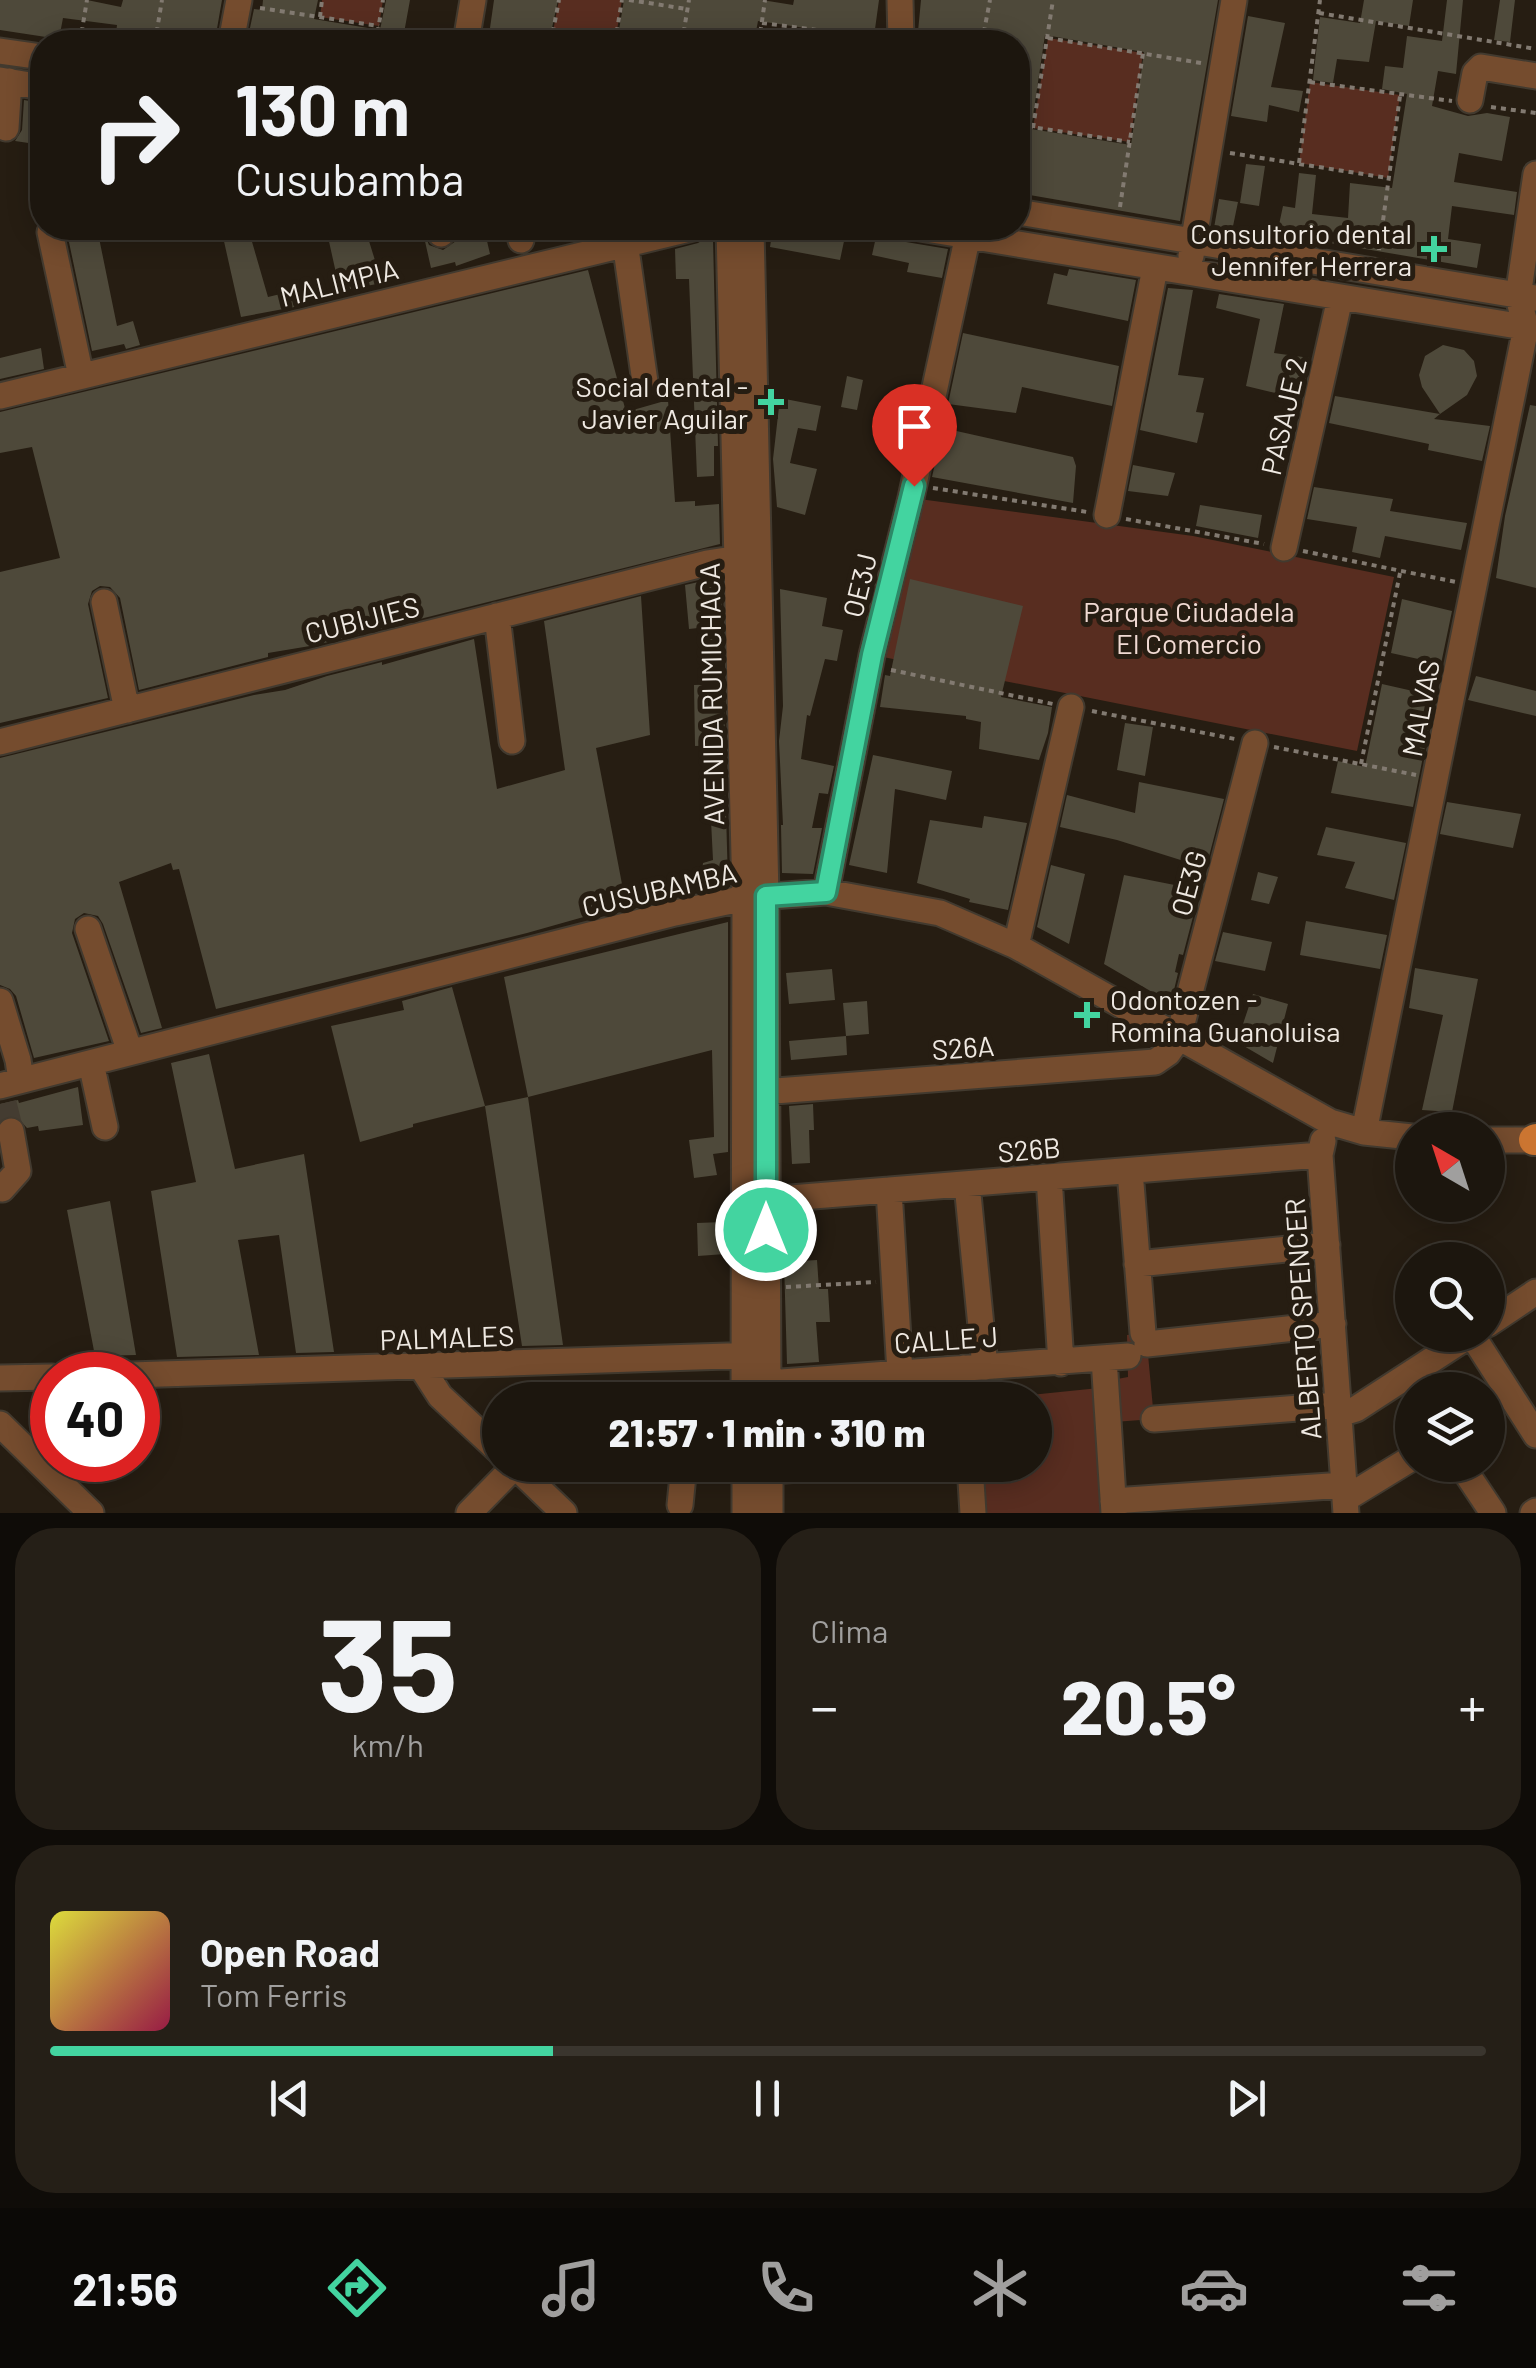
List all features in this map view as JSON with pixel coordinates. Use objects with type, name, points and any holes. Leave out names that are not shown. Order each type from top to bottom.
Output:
[{"type":"street","points":[[468,30],[473,0]]},
{"type":"street","points":[[896,30],[900,0]]},
{"type":"street","points":[[1188,274],[1234,0]]},
{"type":"street","points":[[234,30],[241,3]]},
{"type":"street","points":[[0,51],[30,55]]},
{"type":"street","points":[[1471,102],[1475,73],[1482,66],[1536,76]]},
{"type":"street","points":[[6,128],[5,80],[30,85]]},
{"type":"street","points":[[1030,214],[1527,298],[1536,174]]},
{"type":"street","points":[[52,240],[81,376]]},
{"type":"street","name":"MALIMPIA","points":[[0,396],[635,240]]},
{"type":"street","name":"AVENIDA RUMICHACA","points":[[728,240],[755,897]]},
{"type":"street","name":"AVENIDA RUMICHACA","points":[[751,240],[755,1356],[764,1382]]},
{"type":"street","name":"OE3J","points":[[826,892],[870,666],[967,240]]},
{"type":"street","points":[[996,240],[1531,328]]},
{"type":"street","points":[[625,242],[645,382]]},
{"type":"street","points":[[1107,516],[1154,268]]},
{"type":"street","name":"PASAJE 2","points":[[1284,548],[1340,298]]},
{"type":"street","name":"MALVAS","points":[[1364,1132],[1531,328],[1527,298]]},
{"type":"street","name":"CUBIJIES","points":[[0,742],[739,558]]},
{"type":"street","points":[[104,602],[128,710]]},
{"type":"street","points":[[497,616],[512,740]]},
{"type":"street","points":[[1016,946],[1071,707]]},
{"type":"street","name":"OE3G","points":[[1178,1039],[1255,743]]},
{"type":"street","name":"CUSUBAMBA","points":[[6,1089],[91,1062],[675,913],[755,897],[826,892],[940,913],[1016,946],[1330,1122],[1395,1136]]},
{"type":"street","points":[[88,929],[130,1052]]},
{"type":"street","points":[[0,1001],[18,1060],[6,1089]]},
{"type":"street","name":"S26A","points":[[754,1093],[1155,1062],[1168,1054],[1178,1039]]},
{"type":"street","points":[[91,1062],[105,1126]]},
{"type":"street","name":"ALBERTO SPENCER","points":[[1330,1122],[1320,1156],[1345,1499]]},
{"type":"street","points":[[2,1189],[18,1171],[11,1131]]},
{"type":"street","points":[[1505,1140],[1536,1140]]},
{"type":"street","name":"S26B","points":[[754,1201],[1320,1156]]},
{"type":"street","points":[[1130,1171],[1137,1264],[1113,1507],[1345,1499],[1395,1468]]},
{"type":"street","points":[[1049,1177],[1062,1362]]},
{"type":"street","points":[[968,1184],[974,1367],[970,1382]]},
{"type":"street","points":[[888,1190],[900,1372]]},
{"type":"street","name":"AVENIDA RUMICHACA","points":[[748,1382],[766,1289],[754,1201]]},
{"type":"street","points":[[1137,1264],[1327,1245]]},
{"type":"street","points":[[1505,1313],[1536,1292]]},
{"type":"street","name":"CALLE J","points":[[834,1382],[900,1372],[1062,1362],[1130,1348],[1332,1324]]},
{"type":"street","points":[[1424,1372],[1450,1352]]},
{"type":"street","points":[[1482,1352],[1536,1435]]},
{"type":"street","name":"PALMALES","points":[[160,1374],[755,1356]]},
{"type":"street","points":[[422,1368],[440,1396],[482,1435]]},
{"type":"street","points":[[0,1378],[30,1377]]},
{"type":"street","points":[[1154,1419],[1356,1409],[1395,1391]]},
{"type":"street","points":[[0,1424],[91,1513]]},
{"type":"street","points":[[470,1513],[498,1482]]},
{"type":"street","points":[[532,1482],[564,1513]]},
{"type":"street","points":[[680,1505],[682,1482]]},
{"type":"street","points":[[746,1513],[756,1482]]},
{"type":"street","points":[[764,1482],[770,1513]]},
{"type":"street","points":[[971,1482],[973,1513]]},
{"type":"street","points":[[1472,1482],[1492,1513]]},
{"type":"path","points":[[82,30],[87,0]]},
{"type":"path","points":[[157,30],[162,0]]},
{"type":"path","points":[[320,17],[322,0]]},
{"type":"path","points":[[378,30],[383,0]]},
{"type":"path","points":[[553,30],[559,0]]},
{"type":"path","points":[[618,30],[626,0],[687,9]]},
{"type":"path","points":[[684,30],[689,0]]},
{"type":"path","points":[[761,30],[765,0]]},
{"type":"path","points":[[984,30],[990,0]]},
{"type":"path","points":[[1033,128],[1053,0]]},
{"type":"path","points":[[1299,163],[1320,0]]},
{"type":"path","points":[[241,3],[379,26]]},
{"type":"path","points":[[1319,14],[1536,50]]},
{"type":"path","points":[[762,23],[822,30]]},
{"type":"path","points":[[1048,38],[1211,64]]},
{"type":"path","points":[[1119,214],[1143,53]]},
{"type":"path","points":[[1310,82],[1536,114]]},
{"type":"path","points":[[1378,260],[1400,95]]},
{"type":"path","points":[[1030,127],[1130,142]]},
{"type":"path","points":[[1221,152],[1388,178]]},
{"type":"path","points":[[914,486],[1107,516],[1475,586]]},
{"type":"path","points":[[1361,764],[1400,570]]},
{"type":"path","points":[[870,666],[1436,779]]},
{"type":"path","points":[[766,1289],[893,1281]]},
{"type":"green space","points":[[322,0],[383,0],[379,26],[320,17]]},
{"type":"green space","points":[[559,0],[622,0],[617,30],[553,30]]},
{"type":"green space","points":[[1048,38],[1143,53],[1130,142],[1033,128]]},
{"type":"green space","points":[[1310,82],[1400,95],[1388,178],[1299,163]]},
{"type":"green space","name":"Parque Ciudadela El Comercio","points":[[912,498],[1193,536],[1394,577],[1357,751],[873,655]]},
{"type":"green space","points":[[1146,1333],[1154,1419],[1114,1422],[1112,1380],[1128,1377],[1127,1335]]},
{"type":"green space","points":[[1099,1388],[1108,1513],[985,1513],[982,1482],[1052,1482],[1052,1393]]},
{"type":"building","points":[[0,0],[87,0],[121,7],[123,0],[222,0],[217,30],[116,30],[117,25],[63,18],[61,30],[30,30],[30,35],[0,30]]},
{"type":"building","points":[[263,0],[318,0],[314,19],[380,30],[250,30],[254,9],[262,10]]},
{"type":"building","points":[[386,0],[410,0],[405,30],[380,30]]},
{"type":"building","points":[[494,0],[558,0],[552,30],[490,30]]},
{"type":"building","points":[[624,0],[762,0],[793,5],[794,0],[879,0],[876,30],[818,30],[758,21],[756,30],[619,30]]},
{"type":"building","points":[[921,0],[1218,0],[1180,221],[1030,195],[1030,30],[918,30]],"holes":[[[1045,35],[1144,52],[1131,145],[1031,129]]]},
{"type":"building","points":[[1364,0],[1413,0],[1409,26],[1376,21],[1369,62],[1337,59],[1333,83],[1313,80],[1320,17],[1360,23]]},
{"type":"building","points":[[1447,0],[1463,0],[1456,74],[1438,71],[1432,106],[1468,116],[1487,113],[1510,117],[1502,161],[1459,153],[1454,182],[1517,192],[1514,215],[1452,206],[1448,239],[1481,244],[1477,268],[1277,234],[1283,206],[1295,208],[1299,173],[1316,175],[1312,214],[1348,218],[1350,183],[1392,188],[1407,94],[1382,89],[1385,66],[1403,68],[1407,36],[1442,41]]},
{"type":"building","points":[[1500,0],[1515,0],[1510,42],[1494,40]]},
{"type":"building","points":[[1248,16],[1285,23],[1271,87],[1303,91],[1299,112],[1269,105],[1267,122],[1231,116]]},
{"type":"building","points":[[24,100],[30,101],[30,143],[15,141],[22,130]]},
{"type":"building","points":[[1246,164],[1265,166],[1259,206],[1240,203]]},
{"type":"building","points":[[1219,199],[1238,202],[1232,231],[1214,228]]},
{"type":"building","points":[[69,240],[99,240],[117,326],[133,321],[140,345],[92,351]]},
{"type":"building","points":[[224,240],[251,240],[268,297],[301,289],[305,305],[241,317]]},
{"type":"building","points":[[329,240],[369,240],[382,283],[340,291]]},
{"type":"building","points":[[425,240],[443,250],[456,240],[487,240],[490,254],[456,266],[455,262],[431,268]]},
{"type":"building","points":[[713,240],[718,446],[714,446],[714,476],[697,477],[689,279],[676,279],[675,249]]},
{"type":"building","points":[[771,240],[844,240],[840,260],[770,247]]},
{"type":"building","points":[[875,240],[948,249],[942,278],[907,272],[909,263],[872,255]]},
{"type":"building","points":[[1069,269],[1136,280],[1128,321],[1047,304],[1054,273],[1067,276]]},
{"type":"building","points":[[588,270],[626,412],[668,400],[675,502],[695,501],[695,506],[719,504],[720,544],[316,645],[268,653],[268,657],[139,690],[120,598],[110,587],[100,586],[92,591],[88,604],[108,698],[0,723],[0,572],[60,558],[32,447],[0,453],[0,412]]},
{"type":"building","points":[[1168,288],[1193,290],[1178,375],[1204,378],[1196,412],[1204,413],[1197,443],[1140,430]]},
{"type":"building","points":[[1219,294],[1284,304],[1274,353],[1310,358],[1301,399],[1246,386],[1260,319],[1216,308]]},
{"type":"building","points":[[963,333],[1119,366],[1112,406],[1022,387],[1016,413],[948,404]]},
{"type":"building","points":[[1443,345],[1464,350],[1474,361],[1477,376],[1467,395],[1440,414],[1422,387],[1419,375],[1425,356]]},
{"type":"building","points":[[41,348],[44,369],[0,379],[0,358]]},
{"type":"building","points":[[847,376],[863,380],[857,410],[841,407]]},
{"type":"building","points":[[1335,396],[1440,414],[1434,419],[1490,426],[1482,461],[1428,450],[1429,444],[1329,423]]},
{"type":"building","points":[[780,398],[821,406],[816,431],[798,428],[790,463],[817,469],[805,515],[777,507],[773,459]]},
{"type":"building","points":[[1530,405],[1536,406],[1536,588],[1496,578],[1505,516]]},
{"type":"building","points":[[943,428],[1073,457],[1073,503],[932,477]]},
{"type":"building","points":[[1133,465],[1175,473],[1168,496],[1128,491]]},
{"type":"building","points":[[1314,487],[1393,499],[1390,511],[1467,523],[1461,550],[1385,536],[1380,558],[1352,552],[1357,527],[1307,519]]},
{"type":"building","points":[[1200,505],[1262,515],[1258,538],[1196,526]]},
{"type":"building","points":[[721,577],[723,657],[707,657],[707,627],[689,629],[685,585]]},
{"type":"building","points":[[910,579],[1023,606],[1001,697],[1052,707],[1039,760],[979,749],[981,722],[966,716],[880,707]]},
{"type":"building","points":[[780,589],[827,598],[822,626],[843,630],[837,661],[825,659],[810,716],[807,715],[801,759],[834,766],[828,794],[819,793],[812,828],[822,828],[813,874],[782,873]]},
{"type":"building","points":[[641,596],[650,735],[596,748],[626,905],[216,1009],[179,869],[173,870],[171,863],[119,882],[162,1028],[141,1033],[103,924],[98,916],[84,913],[75,919],[72,933],[109,1041],[34,1058],[16,996],[0,985],[0,758],[285,690],[474,639],[497,789],[565,770],[544,621]]},
{"type":"building","points":[[1402,599],[1452,611],[1441,664],[1391,653]]},
{"type":"building","points":[[1476,676],[1536,691],[1536,716],[1468,700]]},
{"type":"building","points":[[724,684],[725,745],[695,746],[694,685]]},
{"type":"building","points":[[1382,684],[1435,696],[1413,807],[1331,793],[1338,761],[1365,767]]},
{"type":"building","points":[[1125,723],[1153,727],[1145,776],[1117,770]]},
{"type":"building","points":[[873,755],[952,771],[946,800],[895,789],[887,873],[849,865]]},
{"type":"building","points":[[725,779],[728,882],[700,887],[703,863],[713,860],[709,781]]},
{"type":"building","points":[[1139,782],[1224,799],[1206,868],[1060,827],[1067,795],[1135,813]]},
{"type":"building","points":[[1447,802],[1521,814],[1513,848],[1440,834]]},
{"type":"building","points":[[984,816],[1027,823],[1008,910],[969,902],[970,899],[917,883],[930,820],[982,828]]},
{"type":"building","points":[[1326,827],[1406,843],[1394,900],[1345,888],[1355,862],[1317,855]]},
{"type":"building","points":[[1051,865],[1085,874],[1069,944],[1037,927]]},
{"type":"building","points":[[1258,872],[1278,877],[1269,904],[1251,900]]},
{"type":"building","points":[[1124,875],[1200,890],[1183,955],[1179,954],[1171,1003],[1104,964]]},
{"type":"building","points":[[1306,921],[1387,935],[1380,969],[1300,955]]},
{"type":"building","points":[[728,922],[728,1152],[713,1154],[717,1175],[694,1178],[689,1140],[714,1137],[712,1050],[528,1097],[504,977]]},
{"type":"building","points":[[1223,932],[1272,942],[1265,971],[1215,961]]},
{"type":"building","points":[[1415,968],[1478,979],[1452,1112],[1422,1110],[1443,1015],[1409,1008]]},
{"type":"building","points":[[832,969],[835,1000],[789,1004],[786,973]]},
{"type":"building","points":[[452,987],[485,1106],[360,1142],[331,1026],[404,1010],[402,1001]]},
{"type":"building","points":[[1253,994],[1288,1004],[1273,1063],[1237,1042]]},
{"type":"building","points":[[867,1001],[869,1034],[846,1036],[843,1003]]},
{"type":"building","points":[[846,1036],[847,1055],[791,1060],[789,1041]]},
{"type":"building","points":[[209,1054],[235,1169],[304,1154],[334,1352],[296,1353],[279,1235],[238,1240],[259,1355],[177,1357],[151,1191],[196,1182],[171,1063]]},
{"type":"building","points":[[78,1087],[83,1125],[39,1131],[38,1126],[27,1128],[16,1116],[0,1119],[0,1104],[18,1100],[19,1103]]},
{"type":"building","points":[[528,1097],[563,1345],[522,1346],[485,1106]]},
{"type":"building","points":[[813,1104],[810,1163],[792,1164],[789,1106]]},
{"type":"building","points":[[110,1201],[135,1352],[94,1352],[67,1210]]},
{"type":"building","points":[[723,1222],[725,1254],[698,1256],[697,1223]]},
{"type":"building","points":[[817,1260],[819,1289],[828,1289],[830,1322],[816,1322],[819,1362],[787,1364],[784,1262]]},
{"type":"tunnel","points":[[4,1103],[11,1131]]},
{"type":"place","name":"Consultorio dental Jennifer Herrera","points":[[1434,249]]},
{"type":"place","name":"Social dental - Javier Aguilar","points":[[771,402]]},
{"type":"place","name":"Odontozen - Romina Guanoluisa","points":[[1087,1015]]},
{"type":"route","points":[[766,1230],[766,896],[826,892],[872,655],[914,486]]}]
